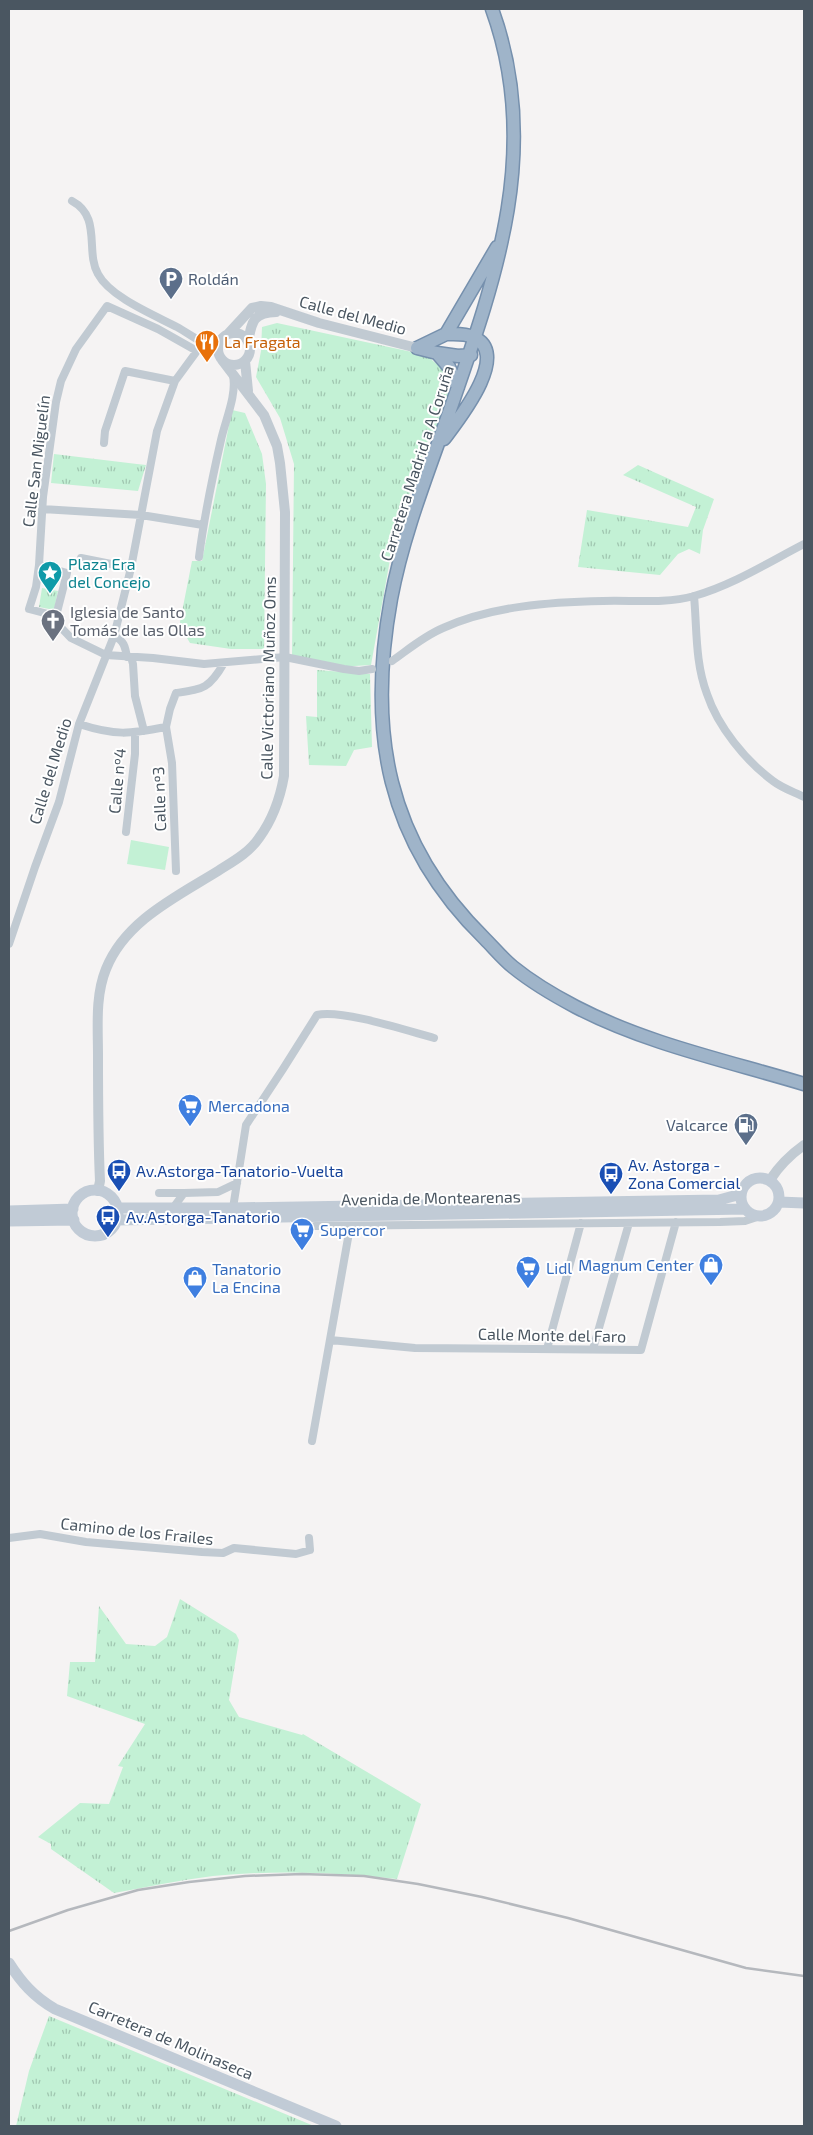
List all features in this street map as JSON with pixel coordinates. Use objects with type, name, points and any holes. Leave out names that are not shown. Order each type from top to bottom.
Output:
[{"type":"highway","name":"Carretera Madrid a A Coruña","points":[[492,9],[501,34],[508,68],[515,133],[513,187],[504,234],[471,356],[458,387],[411,522],[391,598],[382,674],[382,716],[387,760],[399,811],[419,856],[458,913],[515,969],[575,1006],[639,1035],[804,1084]]},
{"type":"highway","points":[[446,334],[504,234]]},
{"type":"highway","points":[[417,348],[446,334],[468,335],[484,344],[488,353],[487,370],[454,426],[437,449]]},
{"type":"highway","points":[[417,348],[436,353],[471,356]]},
{"type":"highway","points":[[436,353],[449,367],[458,387]]},
{"type":"main road","points":[[759,1178],[770,1180],[779,1192],[779,1202],[772,1213],[760,1216],[752,1214],[745,1209],[741,1194],[744,1186],[750,1181],[759,1178]]},
{"type":"main road","points":[[98,1191],[108,1195],[118,1208],[117,1220],[110,1230],[97,1236],[85,1234],[80,1230],[74,1214],[76,1201],[82,1195],[98,1191]]},
{"type":"main road","name":"Avenida de Montearenas","points":[[118,1208],[173,1208],[233,1204],[719,1200],[741,1194]]},
{"type":"main road","points":[[779,1202],[804,1203]]},
{"type":"main road","name":"Avenida de Montearenas","points":[[117,1220],[745,1209]]},
{"type":"main road","points":[[9,1211],[74,1214]]},
{"type":"main road","points":[[9,1220],[74,1214]]},
{"type":"main road","name":"Carretera de Molinaseca","points":[[9,1963],[22,1982],[38,1999],[55,2008],[336,2126]]},
{"type":"street","points":[[72,201],[78,204],[89,220],[92,230],[94,265],[103,282],[138,308],[212,346],[233,376],[247,388]]},
{"type":"street","name":"Calle San Miguelín","points":[[39,565],[42,509],[56,402],[61,381],[76,350],[107,306],[158,329],[197,351]]},
{"type":"street","name":"Calle del Medio","points":[[228,334],[252,308],[261,306],[271,307],[282,312],[417,348]]},
{"type":"street","name":"Calle del Medio","points":[[248,342],[253,321],[258,315],[266,312],[282,312]]},
{"type":"street","points":[[197,351],[212,346],[228,334],[241,335],[248,342],[250,350],[245,361],[247,388],[244,395],[232,400]]},
{"type":"street","name":"Calle del Medio","points":[[9,944],[34,867],[59,802],[79,724],[114,636],[131,568],[157,432],[175,381],[197,351]]},
{"type":"street","points":[[222,360],[226,364],[234,365],[245,361]]},
{"type":"street","points":[[104,443],[105,431],[126,371],[175,381]]},
{"type":"street","points":[[198,558],[222,436],[232,400],[233,376]]},
{"type":"street","points":[[232,400],[236,392],[247,388]]},
{"type":"street","name":"Calle Victoriano Muñoz Oms","points":[[98,1191],[100,1181],[98,1009],[100,988],[106,969],[114,953],[130,931],[153,911],[239,858],[258,840],[272,820],[284,776],[283,485],[277,446],[264,415],[247,388]]},
{"type":"street","points":[[42,509],[142,515],[203,525]]},
{"type":"street","points":[[392,661],[411,646],[442,628],[485,614],[552,603],[658,600],[694,596],[736,579],[804,544]]},
{"type":"street","points":[[81,558],[131,568]]},
{"type":"street","points":[[55,620],[67,573],[39,565],[36,587],[29,609],[48,614],[71,638],[106,655],[204,664],[285,657],[344,669],[372,669]]},
{"type":"street","points":[[694,596],[701,671],[706,694],[714,710],[726,730],[749,759],[774,782],[804,797]]},
{"type":"street","points":[[114,636],[120,639],[125,646],[133,664],[135,696],[144,731]]},
{"type":"street","points":[[79,724],[104,732],[135,733],[166,727],[176,693],[203,689],[219,672],[224,663]]},
{"type":"street","name":"Calle nº3","points":[[166,727],[172,763],[176,871]]},
{"type":"street","name":"Calle nº4","points":[[126,832],[135,754],[135,733]]},
{"type":"street","points":[[233,1204],[246,1125],[283,1070],[306,1029],[317,1015],[325,1013],[341,1014],[434,1038]]},
{"type":"street","points":[[770,1180],[792,1154],[804,1145]]},
{"type":"street","points":[[218,1192],[237,1183]]},
{"type":"street","points":[[159,1193],[218,1192],[231,1196],[233,1204]]},
{"type":"street","points":[[173,1208],[184,1193]]},
{"type":"street","points":[[315,1226],[745,1222],[760,1216]]},
{"type":"street","name":"Calle Monte del Faro","points":[[330,1340],[415,1348],[641,1350],[676,1222]]},
{"type":"street","points":[[547,1348],[581,1223]]},
{"type":"street","points":[[594,1349],[629,1223]]},
{"type":"street","points":[[312,1441],[350,1227]]},
{"type":"street","name":"Camino de los Frailes","points":[[9,1538],[40,1534],[86,1542],[202,1552],[222,1553],[234,1548],[296,1554],[310,1550],[309,1538]]},
{"type":"green space","points":[[277,323],[426,355],[452,377],[439,428],[427,442],[393,543],[371,665],[337,667],[292,657],[294,464],[280,418],[256,377],[261,351],[262,327]]},
{"type":"green space","points":[[232,410],[245,413],[262,454],[266,484],[264,649],[231,649],[190,643],[181,628],[180,622],[192,561],[202,561]]},
{"type":"green space","points":[[54,454],[146,465],[138,491],[51,483]]},
{"type":"green space","points":[[638,465],[714,499],[703,530],[700,554],[689,549],[678,554],[660,575],[578,567],[587,510],[688,527],[696,507],[623,475]]},
{"type":"green space","points":[[42,588],[58,591],[54,610],[39,607]]},
{"type":"green space","points":[[317,670],[370,674],[372,747],[354,750],[346,766],[309,765],[306,716],[317,717]]},
{"type":"green space","points":[[131,840],[169,847],[165,870],[127,864]]},
{"type":"green space","points":[[180,1599],[236,1634],[239,1640],[229,1700],[239,1717],[303,1734],[421,1804],[397,1879],[328,1873],[236,1874],[213,1876],[114,1893],[51,1849],[51,1844],[38,1837],[80,1803],[109,1804],[123,1767],[118,1766],[145,1724],[67,1696],[70,1662],[95,1662],[99,1606],[126,1644],[155,1646],[167,1637]]},
{"type":"green space","points":[[49,2016],[314,2126],[16,2126],[29,2071]]},
{"type":"railway","points":[[9,1931],[68,1910],[138,1890],[189,1882],[245,1876],[302,1874],[364,1876],[418,1884],[482,1897],[568,1918],[746,1968],[804,1976]]},
{"type":"place","name":"Roldán","points":[[171,300]]},
{"type":"place","name":"La Fragata","points":[[207,363]]},
{"type":"place","name":"Plaza Era del Concejo","points":[[50,594]]},
{"type":"place","name":"Iglesia de Santo Tomás de las Ollas","points":[[53,642]]},
{"type":"place","name":"Mercadona","points":[[190,1127]]},
{"type":"place","name":"Valcarce","points":[[746,1146]]},
{"type":"place","name":"Av.Astorga-Tanatorio-Vuelta","points":[[119,1192]]},
{"type":"place","name":"Av. Astorga - Zona Comercial","points":[[611,1195]]},
{"type":"place","name":"Av.Astorga-Tanatorio","points":[[108,1238]]},
{"type":"place","name":"Supercor","points":[[302,1251]]},
{"type":"place","name":"Magnum Center","points":[[711,1286]]},
{"type":"place","name":"Lidl","points":[[528,1289]]},
{"type":"place","name":"Tanatorio La Encina","points":[[195,1299]]}]
